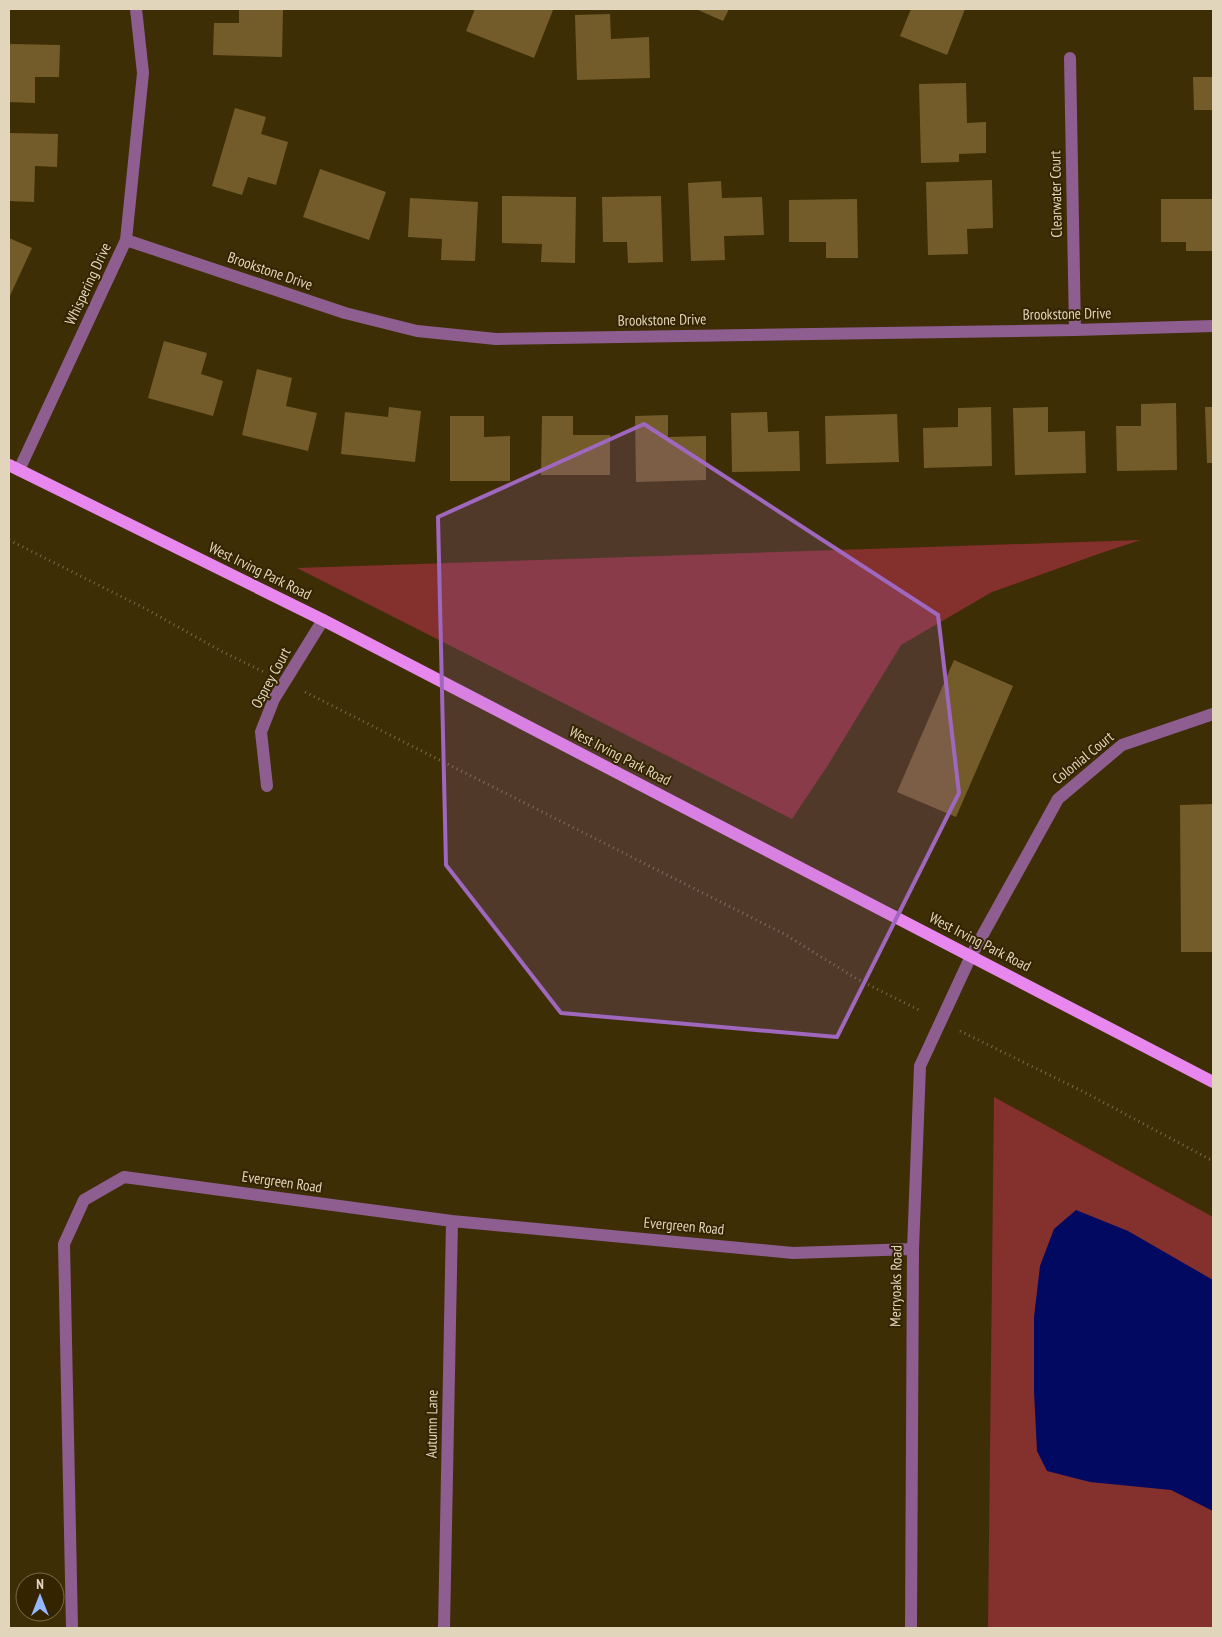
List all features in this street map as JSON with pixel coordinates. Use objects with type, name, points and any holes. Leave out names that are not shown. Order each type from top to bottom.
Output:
[{"type":"main road","name":"West Irving Park Road","points":[[14,468],[322,620],[1213,1082]]},
{"type":"street","name":"Whispering Drive","points":[[14,468],[126,240],[143,73],[136,9]]},
{"type":"street","name":"Clearwater Court","points":[[1070,58],[1075,330]]},
{"type":"street","name":"Brookstone Drive","points":[[126,240],[344,314],[417,331],[496,339],[1213,326]]},
{"type":"street","name":"Osprey Court","points":[[267,786],[261,732],[274,700],[322,620]]},
{"type":"street","name":"Colonial Court","points":[[972,956],[1058,799],[1122,745],[1213,714]]},
{"type":"street","name":"Merryoaks Road","points":[[911,1628],[912,1249],[920,1066],[972,956]]},
{"type":"street","name":"Evergreen Road","points":[[72,1628],[64,1244],[84,1200],[124,1178],[452,1221],[793,1253],[912,1249]]},
{"type":"street","name":"Autumn Lane","points":[[444,1628],[452,1221]]},
{"type":"path","points":[[9,540],[146,608],[221,651],[786,935],[857,979],[1082,1091],[1213,1161]]},
{"type":"highlighted area","points":[[644,424],[938,615],[959,793],[837,1037],[561,1013],[446,865],[438,517]]},
{"type":"shaded area","points":[[1141,540],[992,592],[901,645],[828,765],[792,819],[297,568]]},
{"type":"shaded area","points":[[994,1097],[1213,1217],[1213,1628],[988,1628]]},
{"type":"shaded area","points":[[1076,1210],[1128,1231],[1213,1280],[1213,1511],[1171,1490],[1090,1482],[1047,1471],[1037,1451],[1034,1391],[1034,1317],[1040,1266],[1054,1229]]},
{"type":"building","points":[[239,9],[283,9],[282,57],[213,55],[214,23],[239,23]]},
{"type":"building","points":[[475,9],[553,10],[534,58],[466,31]]},
{"type":"building","points":[[696,9],[729,9],[723,21]]},
{"type":"building","points":[[911,9],[965,9],[947,55],[900,36]]},
{"type":"building","points":[[610,14],[611,39],[649,37],[650,78],[577,80],[575,15]]},
{"type":"building","points":[[9,44],[60,45],[59,77],[35,77],[35,103],[9,102]]},
{"type":"building","points":[[1193,77],[1213,77],[1213,110],[1194,110]]},
{"type":"building","points":[[966,83],[967,123],[986,122],[986,153],[959,154],[959,162],[921,163],[919,84]]},
{"type":"building","points":[[235,108],[266,117],[261,134],[288,142],[276,185],[248,177],[242,195],[212,186]]},
{"type":"building","points":[[9,133],[58,134],[57,167],[35,166],[34,202],[9,201]]},
{"type":"building","points":[[320,169],[386,192],[369,240],[303,217]]},
{"type":"building","points":[[992,180],[993,228],[967,229],[968,254],[928,255],[926,182]]},
{"type":"building","points":[[721,181],[722,198],[762,197],[764,235],[724,236],[725,260],[691,261],[688,183]]},
{"type":"building","points":[[502,196],[576,197],[575,263],[541,262],[542,244],[502,243]]},
{"type":"building","points":[[661,196],[663,262],[628,263],[627,242],[603,242],[602,197]]},
{"type":"building","points":[[410,198],[478,202],[475,261],[441,260],[442,239],[408,237]]},
{"type":"building","points":[[857,199],[858,258],[826,258],[826,242],[789,242],[789,200]]},
{"type":"building","points":[[1161,199],[1213,199],[1213,251],[1186,251],[1186,242],[1161,242]]},
{"type":"building","points":[[9,238],[32,248],[9,298]]},
{"type":"building","points":[[164,341],[207,353],[201,374],[223,381],[213,416],[148,398]]},
{"type":"building","points":[[257,369],[292,378],[286,406],[317,413],[308,451],[242,435]]},
{"type":"building","points":[[1176,403],[1177,470],[1117,471],[1116,426],[1141,426],[1141,404]]},
{"type":"building","points":[[389,407],[421,411],[415,462],[341,454],[345,412],[388,417]]},
{"type":"building","points":[[991,407],[992,466],[924,468],[923,428],[958,427],[958,408]]},
{"type":"building","points":[[1048,407],[1048,432],[1085,431],[1086,473],[1015,475],[1013,408]]},
{"type":"building","points":[[1205,407],[1213,407],[1213,463],[1207,463]]},
{"type":"building","points":[[767,412],[768,432],[799,431],[800,471],[732,472],[731,413]]},
{"type":"building","points":[[897,414],[899,462],[826,464],[825,416]]},
{"type":"building","points":[[668,415],[668,437],[706,436],[706,480],[636,482],[635,416]]},
{"type":"building","points":[[450,416],[484,416],[484,437],[510,436],[510,481],[450,481]]},
{"type":"building","points":[[542,416],[573,416],[573,435],[610,435],[610,475],[541,475]]},
{"type":"building","points":[[954,660],[1013,686],[956,817],[897,792]]},
{"type":"building","points":[[1213,804],[1213,952],[1181,952],[1180,805]]}]
